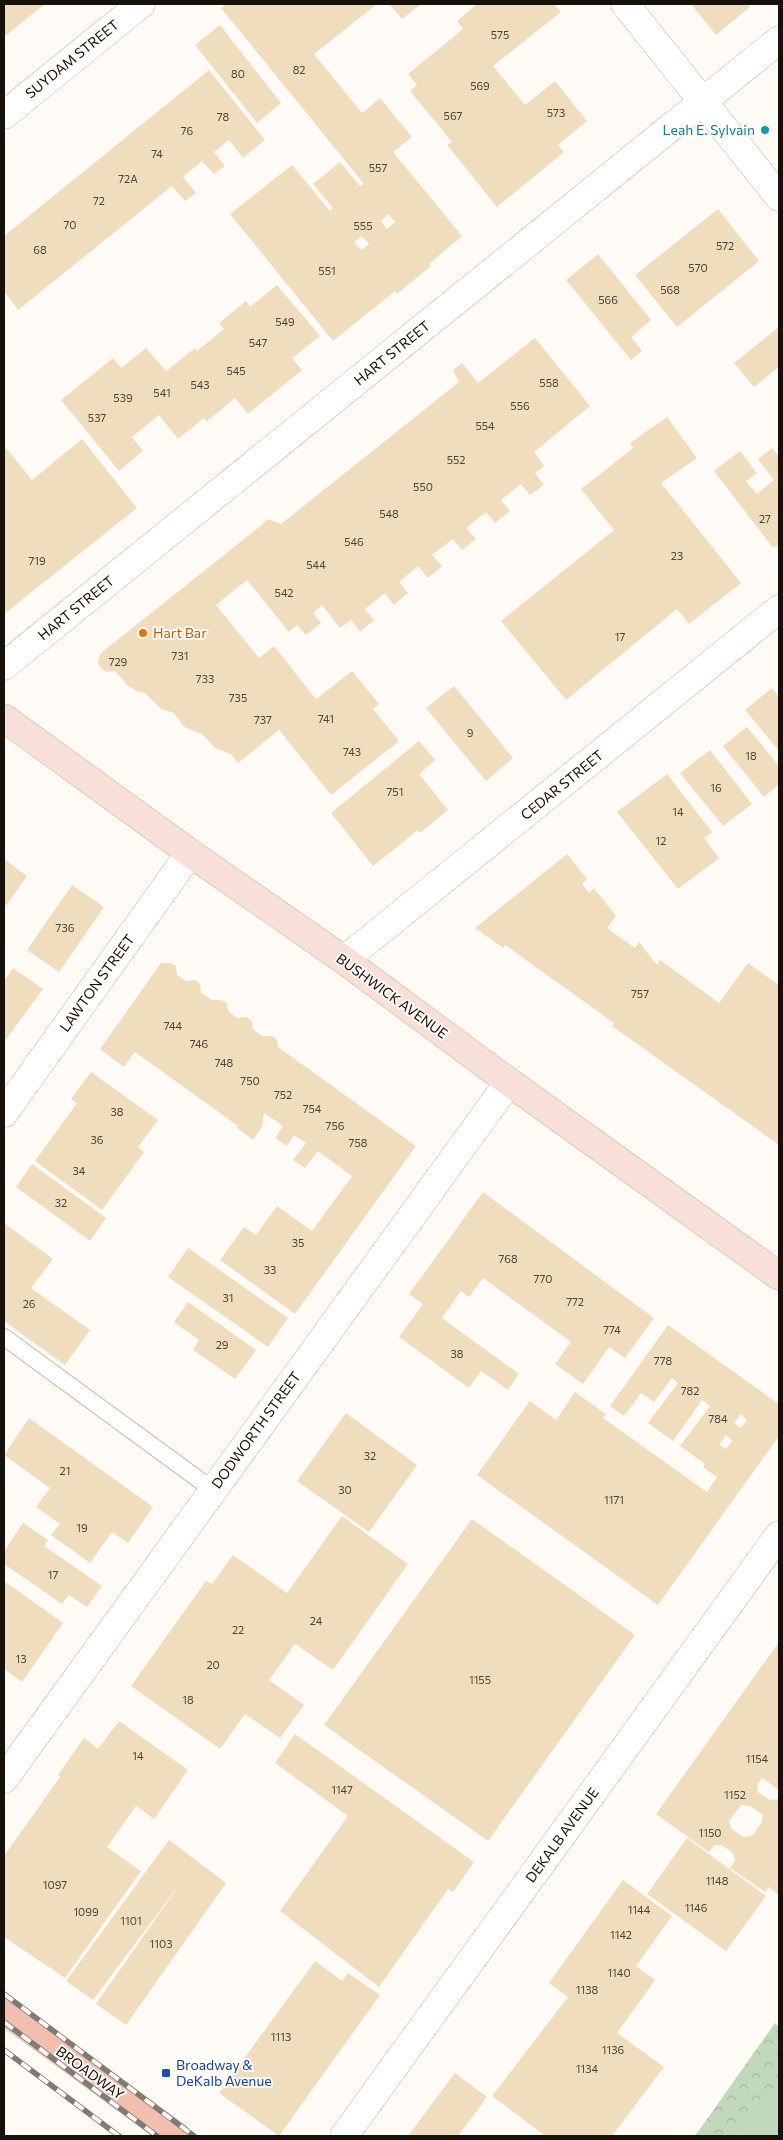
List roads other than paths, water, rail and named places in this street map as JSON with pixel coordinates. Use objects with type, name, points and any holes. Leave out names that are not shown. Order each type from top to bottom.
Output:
[{"type":"main road","name":"BUSHWICK AVENUE","points":[[4,718],[190,853],[344,960],[509,1082],[779,1276]]},
{"type":"main road","name":"BROADWAY","points":[[4,2010],[176,2136]]},
{"type":"street","name":"SUYDAM STREET","points":[[4,115],[141,4]]},
{"type":"street","points":[[625,4],[779,197]]},
{"type":"street","name":"HART STREET","points":[[4,666],[779,40]]},
{"type":"street","name":"CEDAR STREET","points":[[344,960],[779,609]]},
{"type":"street","name":"LAWTON STREET","points":[[4,1113],[190,853]]},
{"type":"street","name":"DODWORTH STREET","points":[[4,1779],[509,1082]]},
{"type":"street","name":"DEKALB AVENUE","points":[[344,2136],[779,1535]]},
{"type":"lane","points":[[4,1337],[213,1490]]},
{"type":"railway","points":[[4,1994],[194,2136]]},
{"type":"railway","points":[[4,2022],[157,2136]]},
{"type":"railway","points":[[4,2050],[119,2136]]},
{"type":"place","name":"Leah E. Sylvain","points":[[765,130]]},
{"type":"place","name":"Hart Bar","points":[[143,633]]},
{"type":"place","name":"Broadway & DeKalb Avenue","points":[[166,2073]]}]
